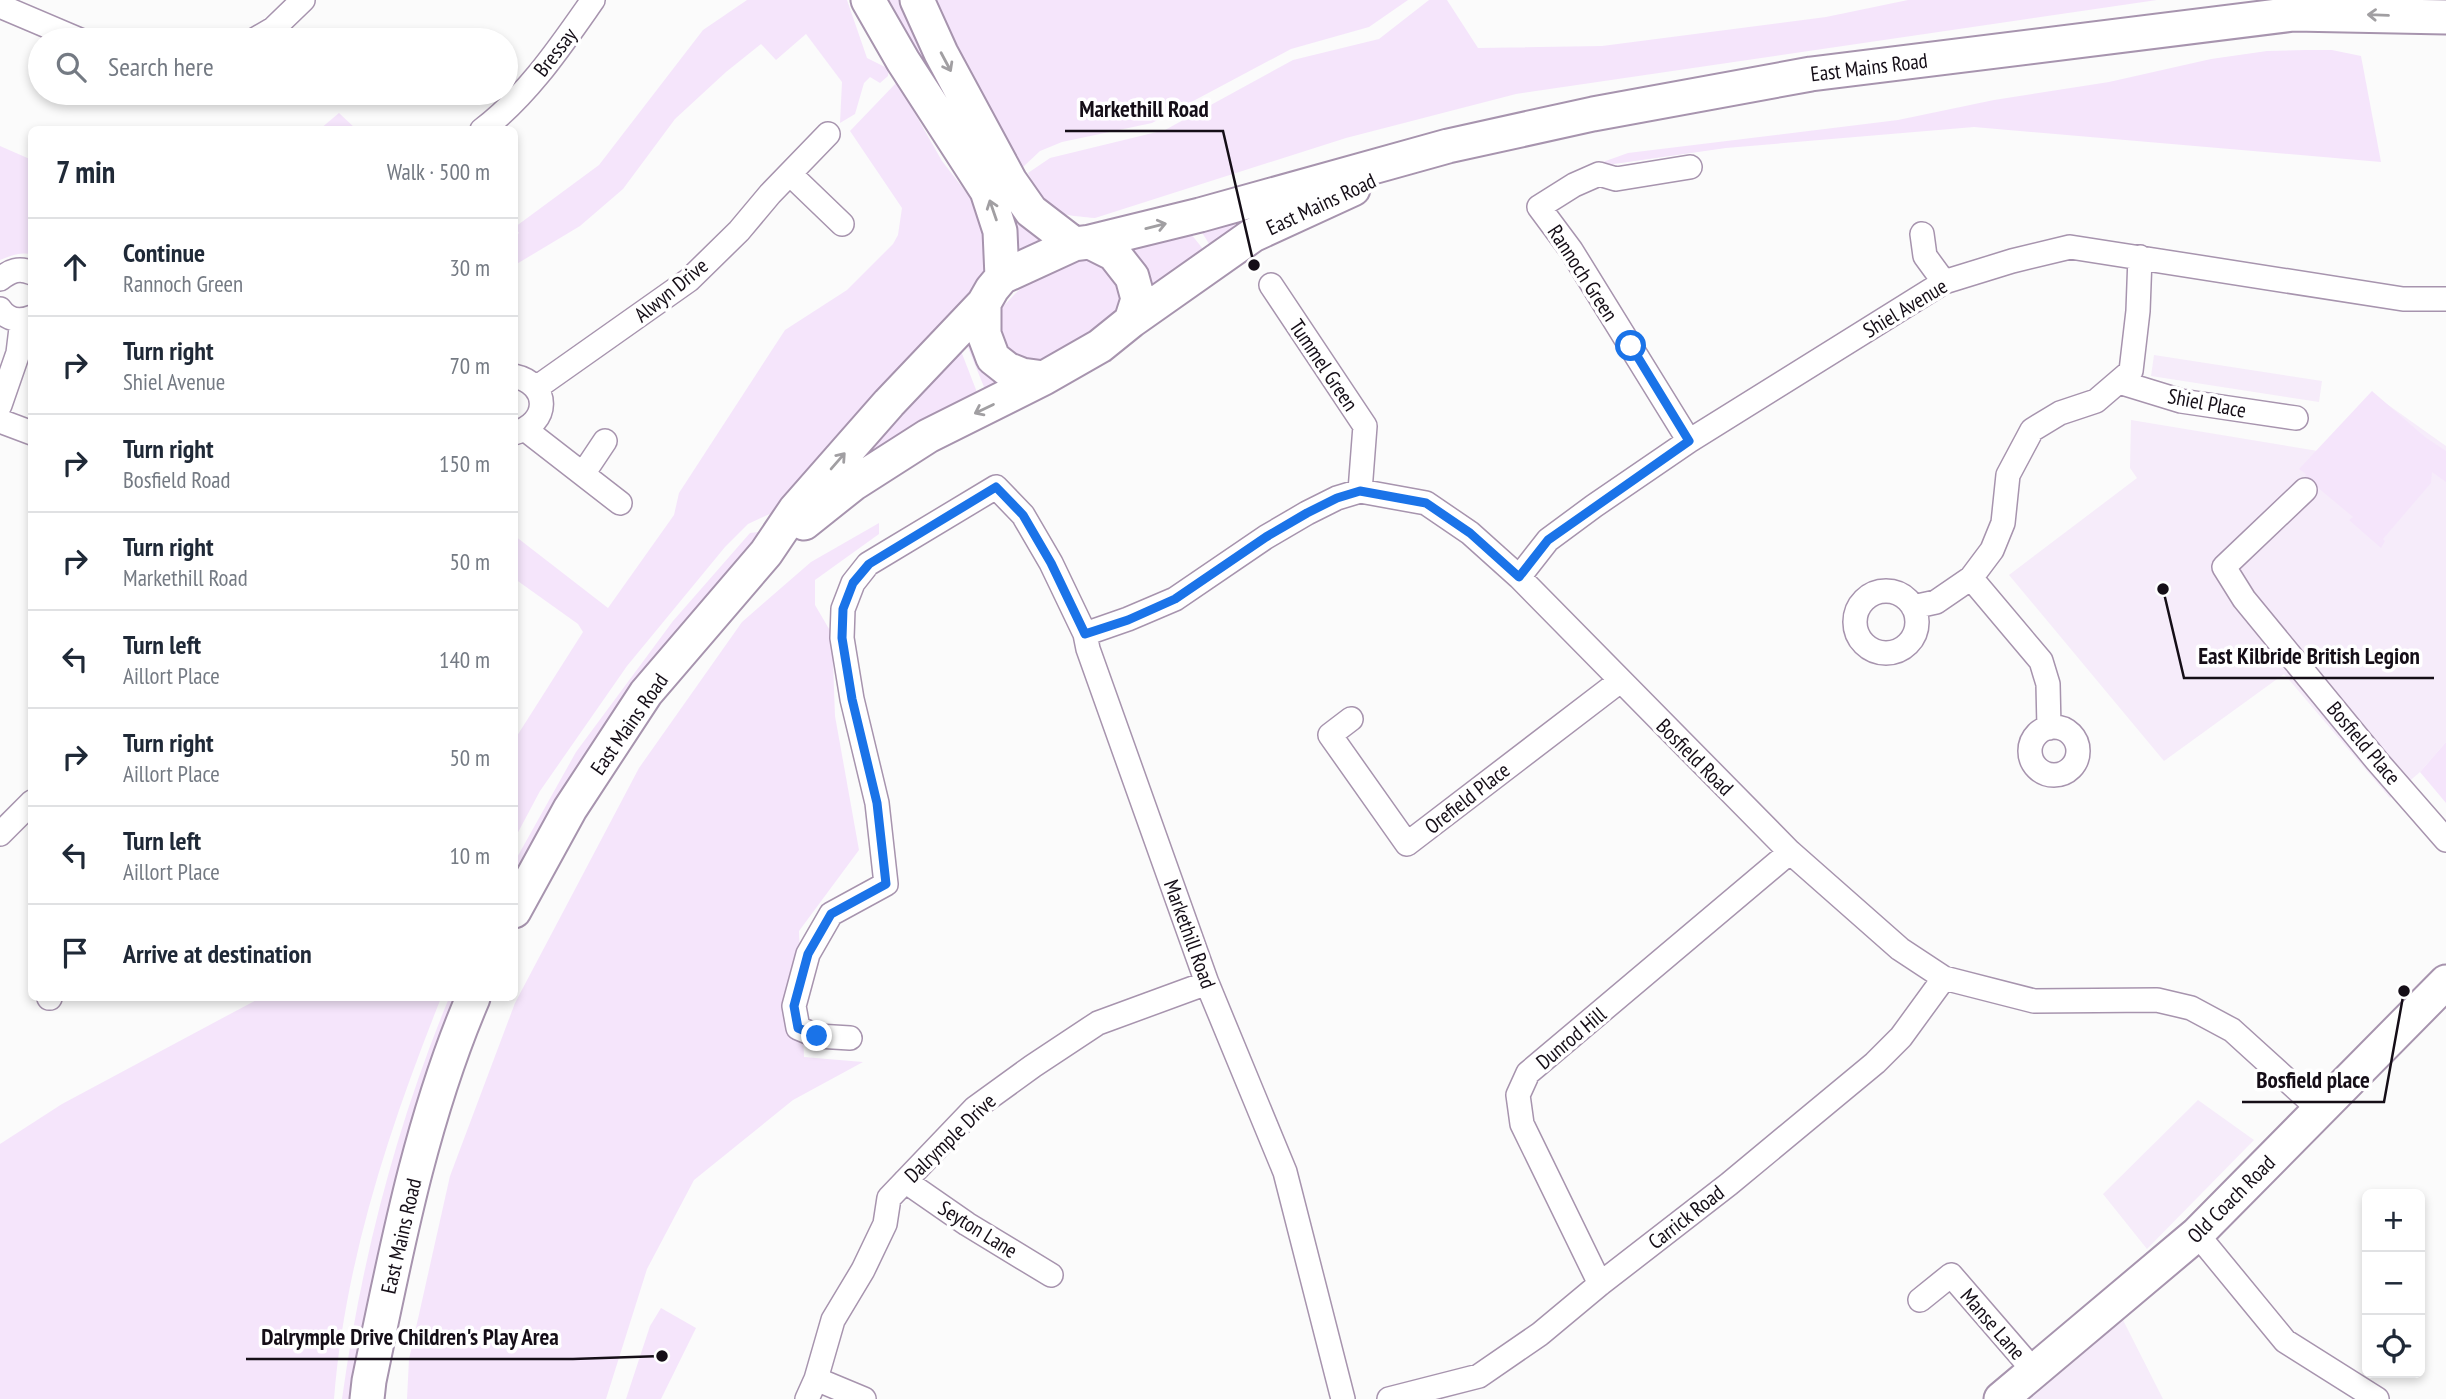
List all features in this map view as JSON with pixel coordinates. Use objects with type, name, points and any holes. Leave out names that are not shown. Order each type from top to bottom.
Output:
[{"type":"main road","points":[[868,0],[903,61],[986,191],[1000,231],[993,290],[984,334],[993,358],[1007,369],[1022,375],[1044,378],[1100,346],[1130,321],[1138,299],[1132,277],[1114,254],[1082,243],[1031,211],[1010,181],[941,53],[917,0]]},
{"type":"main road","name":"East Mains Road","points":[[2294,14],[2340,0]]},
{"type":"main road","name":"East Mains Road","points":[[1082,243],[1200,215],[1448,146],[1592,114],[1811,74],[2294,14],[2446,17]]},
{"type":"main road","name":"East Mains Road","points":[[1130,321],[1253,235],[1448,146]]},
{"type":"main road","points":[[993,290],[1082,243]]},
{"type":"main road","name":"East Mains Road","points":[[518,904],[570,809],[646,693],[766,553],[795,510],[993,290]]},
{"type":"main road","name":"East Mains Road","points":[[766,553],[853,484],[928,436],[1044,378]]},
{"type":"main road","name":"Old Coach Road","points":[[2001,1399],[2197,1234],[2446,982]]},
{"type":"main road","name":"East Mains Road","points":[[367,1399],[404,1209],[444,1076],[472,1001]]},
{"type":"street","points":[[274,28],[303,0]]},
{"type":"street","name":"Bressay","points":[[518,97],[554,56],[593,0]]},
{"type":"street","points":[[0,6],[52,28]]},
{"type":"street","name":"Bressay","points":[[486,126],[509,105]]},
{"type":"street","name":"Alwyn Drive","points":[[536,387],[689,280],[739,231],[828,134]]},
{"type":"street","name":"Rannoch Green","points":[[1689,441],[1571,250],[1539,207],[1574,185],[1599,174],[1616,179],[1690,167]]},
{"type":"street","points":[[790,174],[842,224]]},
{"type":"street","points":[[1922,234],[1925,256],[1944,282]]},
{"type":"street","name":"Shiel Avenue","points":[[1519,577],[1548,540],[1689,441],[1944,282],[2012,261],[2070,247],[2403,299],[2446,299]]},
{"type":"street","points":[[1913,607],[1936,602],[1971,578],[1992,550],[2003,523],[2008,475],[2032,430],[2060,413],[2096,401],[2131,371],[2138,311],[2140,257]]},
{"type":"street","points":[[0,279],[10,271],[28,271]]},
{"type":"street","name":"Tummel Green","points":[[1271,285],[1365,426],[1360,491]]},
{"type":"street","points":[[0,309],[13,319],[27,319],[0,405]]},
{"type":"street","points":[[518,377],[536,387],[541,402],[538,418],[520,431],[620,503]]},
{"type":"street","name":"Shiel Place","points":[[2119,382],[2181,401],[2296,418]]},
{"type":"street","points":[[0,421],[28,432]]},
{"type":"street","points":[[583,474],[604,441]]},
{"type":"street","name":"Markethill Road","points":[[850,1038],[817,1036],[798,1028],[794,1006],[808,954],[831,914],[886,884],[877,803],[852,699],[842,638],[843,609],[853,583],[869,564],[996,487],[1023,515],[1051,563],[1085,634],[1088,649],[1207,984],[1285,1172],[1343,1399]]},
{"type":"street","name":"Bosfield Place","points":[[2305,490],[2224,567],[2244,599],[2446,839]]},
{"type":"street","points":[[1085,634],[1128,620],[1175,599],[1296,519],[1337,498],[1360,491]]},
{"type":"street","name":"Bosfield Road","points":[[1360,491],[1426,503],[1470,533],[1519,577],[1790,852],[1900,948],[1944,978],[2034,1001],[2157,1000],[2191,1008],[2232,1030],[2320,1110]]},
{"type":"street","points":[[1971,578],[2041,661],[2048,684],[2049,727]]},
{"type":"street","name":"Orefield Place","points":[[1350,719],[1331,735],[1407,844],[1620,681]]},
{"type":"street","points":[[0,834],[28,806]]},
{"type":"street","name":"Dunrod Hill","points":[[1600,1284],[1522,1124],[1518,1095],[1528,1073],[1790,852]]},
{"type":"street","name":"Carrick Road","points":[[1389,1399],[1479,1376],[1541,1334],[1875,1063],[1901,1037],[1944,978]]},
{"type":"street","name":"Dalrymple Drive","points":[[811,1389],[833,1320],[863,1270],[885,1224],[889,1198],[975,1108],[1098,1023],[1207,984]]},
{"type":"street","name":"Seyton Lane","points":[[905,1181],[967,1224],[1051,1275]]},
{"type":"street","points":[[2197,1234],[2286,1341],[2373,1398]]},
{"type":"street","name":"Manse Lane","points":[[1920,1300],[1951,1275],[2034,1371]]},
{"type":"street","points":[[811,1389],[864,1399]]},
{"type":"shaded area","points":[[747,0],[847,0],[867,58],[889,69],[888,76],[880,83],[870,77],[864,83],[855,114],[840,123],[842,82],[806,34],[776,60],[761,44],[675,119],[623,189],[580,226],[518,263],[518,225],[599,165],[703,30]]},
{"type":"shaded area","points":[[879,0],[900,0],[917,39],[1007,188]]},
{"type":"shaded area","points":[[926,0],[1408,0],[1369,27],[1291,49],[1152,123],[1062,142],[1040,151],[1022,168]]},
{"type":"shaded area","points":[[1429,0],[1447,0],[1478,48],[1602,46],[1826,17],[1908,0],[2157,0],[1516,94],[1346,138],[1095,218],[1069,215],[1052,209],[1041,197],[1028,173],[1050,158],[1165,130],[1293,60],[1379,39]]},
{"type":"shaded area","points":[[2332,50],[2361,56],[2381,162],[1974,127],[1726,148],[1586,168],[1628,153],[1898,120],[1994,100],[2109,82],[2211,59],[2267,51]]},
{"type":"shaded area","points":[[897,82],[942,161],[976,205],[987,249],[984,276],[774,512],[748,524],[725,547],[627,666],[540,791],[518,832],[518,734],[583,632],[578,624],[518,581],[518,538],[608,608],[674,515],[679,493],[785,330],[847,290],[893,244],[898,235],[902,208],[850,131]]},
{"type":"shaded area","points":[[339,113],[353,126],[324,126]]},
{"type":"shaded area","points":[[0,146],[28,158],[28,254],[0,260]]},
{"type":"shaded area","points":[[1011,196],[1047,239],[1013,255]]},
{"type":"shaded area","points":[[1234,224],[1238,232],[1213,250],[1201,231]]},
{"type":"shaded area","points":[[1191,234],[1207,254],[1151,296],[1124,249]]},
{"type":"shaded area","points":[[1084,259],[1094,260],[1115,269],[1122,303],[1115,317],[1051,361],[1020,362],[998,344],[999,311],[1036,276],[1057,265]]},
{"type":"shaded area","points":[[973,341],[1009,387],[986,392],[967,345]]},
{"type":"shaded area","points":[[961,351],[980,400],[865,457]]},
{"type":"shaded area","points":[[2154,355],[2322,381],[2319,402],[2151,376]]},
{"type":"shaded area","points":[[2372,391],[2425,437],[2446,451],[2446,482],[2432,472],[2431,483],[2383,539],[2385,541],[2381,548],[2349,520],[2353,517],[2299,469]]},
{"type":"shaded area","points":[[2377,397],[2446,446],[2446,742],[2420,772],[2390,798],[2284,674],[2164,761],[2009,575],[2137,478],[2130,468],[2131,420],[2318,451]]},
{"type":"shaded area","points":[[879,523],[879,534],[815,580],[815,605],[832,634],[835,716],[859,850],[799,931],[804,1057],[863,1062],[793,1100],[694,1180],[647,1269],[606,1399],[407,1399],[409,1359],[450,1176],[515,1003],[639,768],[742,622],[811,562]]},
{"type":"shaded area","points":[[765,531],[684,622],[629,690],[518,878],[518,856],[576,752],[673,621],[750,533]]},
{"type":"shaded area","points":[[2446,742],[2446,803],[2420,772]]},
{"type":"shaded area","points":[[254,1001],[440,1001],[404,1095],[372,1194],[348,1296],[334,1399],[0,1399],[0,1144],[62,1104]]},
{"type":"shaded area","points":[[448,1001],[458,1001],[355,1399],[342,1399],[370,1246],[397,1145]]},
{"type":"shaded area","points":[[2198,1100],[2254,1140],[2147,1249],[2103,1194]]},
{"type":"shaded area","points":[[661,1308],[696,1328],[661,1399],[626,1399],[650,1326]]},
{"type":"shaded area","points":[[2123,1320],[2163,1399],[2030,1399]]},
{"type":"place","name":"Markethill Road","points":[[1254,265]]},
{"type":"place","name":"East Kilbride British Legion","points":[[2163,589]]},
{"type":"place","name":"Bosfield place","points":[[2404,991]]},
{"type":"place","name":"Dalrymple Drive Children's Play Area","points":[[662,1356]]},
{"type":"route","points":[[817,1036],[798,1028],[794,1006],[808,954],[831,914],[886,884],[877,803],[852,699],[842,638],[843,609],[853,583],[869,564],[996,487],[1023,515],[1051,563],[1085,634],[1128,620],[1175,599],[1266,537],[1307,513],[1337,498],[1360,491],[1426,503],[1470,533],[1519,577],[1548,540],[1689,441],[1631,346]]}]
